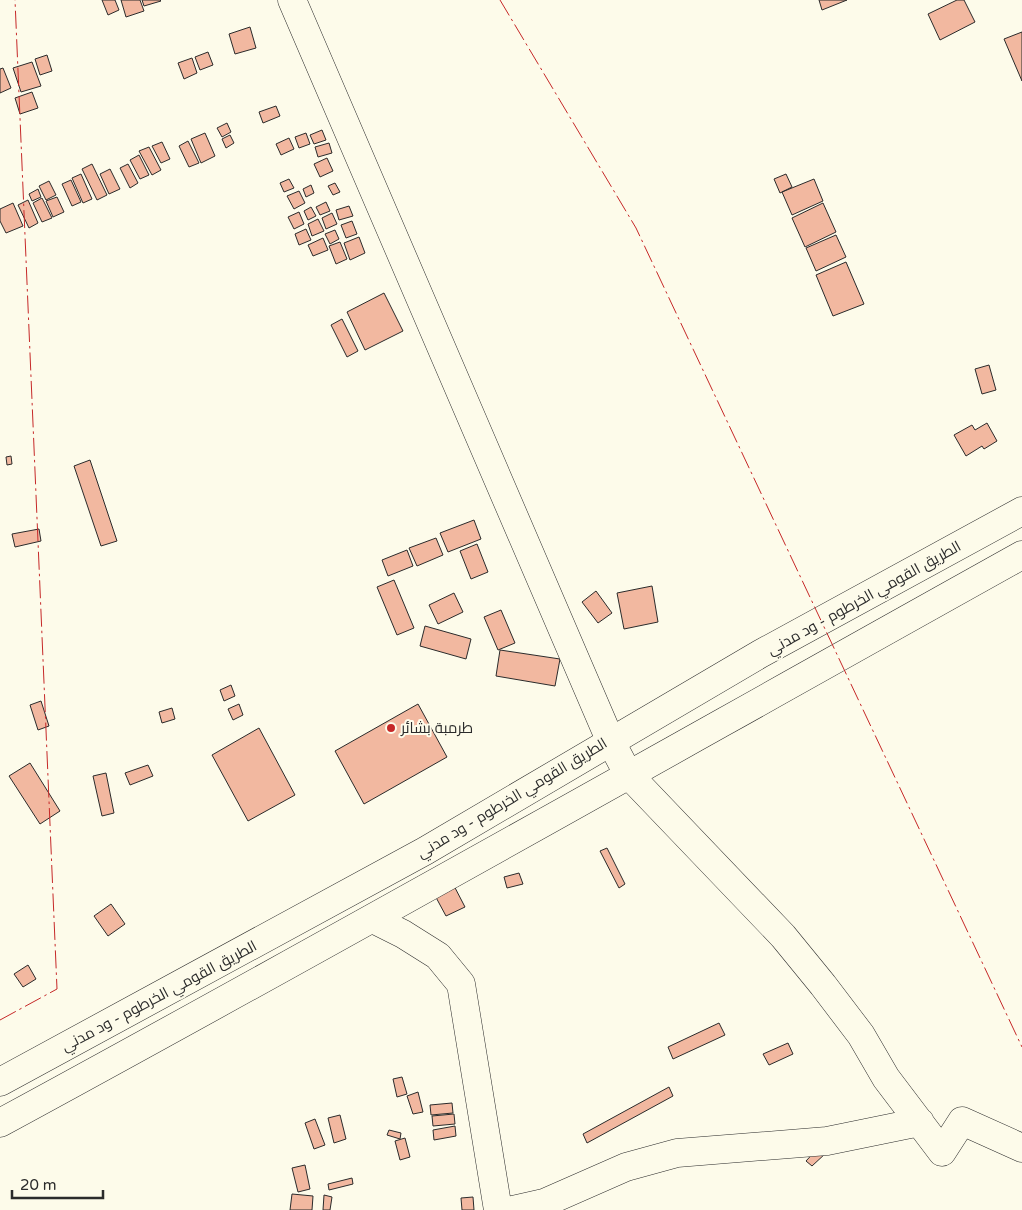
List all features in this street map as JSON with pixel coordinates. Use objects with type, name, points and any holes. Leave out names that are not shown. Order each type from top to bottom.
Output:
[{"type":"main road","points":[[292,0],[610,740],[628,774],[783,936],[860,1035],[886,1078],[942,1152],[962,1121],[1022,1148]]},
{"type":"main road","name":"الطريق القومي الخرطوم - ود مدني","points":[[0,1082],[425,850],[610,740],[760,654],[1022,511]]},
{"type":"main road","points":[[0,1123],[373,919],[628,774],[1022,555]]},
{"type":"main road","points":[[373,919],[403,934],[438,956],[462,984],[498,1210]]},
{"type":"main road","points":[[513,1210],[544,1203],[626,1167],[676,1153],[827,1141],[920,1122]]},
{"type":"building","points":[[102,0],[115,0],[119,10],[108,15]]},
{"type":"building","points":[[121,0],[140,0],[144,11],[126,17]]},
{"type":"building","points":[[142,0],[160,0],[161,1],[144,6]]},
{"type":"building","points":[[819,0],[847,0],[822,10]]},
{"type":"building","points":[[957,0],[964,0],[975,22],[940,40],[928,14]]},
{"type":"building","points":[[250,27],[256,48],[235,54],[229,34]]},
{"type":"building","points":[[1022,32],[1022,81],[1004,39]]},
{"type":"building","points":[[208,52],[213,65],[200,70],[195,57]]},
{"type":"building","points":[[47,55],[52,71],[40,75],[35,59]]},
{"type":"building","points":[[192,58],[197,73],[184,79],[178,63]]},
{"type":"building","points":[[32,62],[41,86],[21,92],[13,68]]},
{"type":"building","points":[[3,68],[11,88],[0,93],[0,69]]},
{"type":"building","points":[[32,92],[38,108],[20,114],[15,98]]},
{"type":"building","points":[[276,106],[280,116],[263,123],[259,112]]},
{"type":"building","points":[[227,123],[231,132],[222,137],[217,128]]},
{"type":"building","points":[[322,130],[326,140],[314,144],[310,135]]},
{"type":"building","points":[[205,133],[215,156],[201,163],[191,139]]},
{"type":"building","points":[[306,133],[310,144],[299,148],[295,137]]},
{"type":"building","points":[[230,135],[234,143],[226,148],[222,139]]},
{"type":"building","points":[[289,138],[294,149],[281,155],[276,144]]},
{"type":"building","points":[[188,141],[199,163],[189,167],[179,146]]},
{"type":"building","points":[[162,142],[170,159],[161,163],[152,146]]},
{"type":"building","points":[[329,143],[332,153],[318,157],[315,147]]},
{"type":"building","points":[[149,147],[161,170],[152,175],[139,151]]},
{"type":"building","points":[[139,155],[149,175],[140,179],[130,160]]},
{"type":"building","points":[[327,158],[333,171],[320,177],[314,164]]},
{"type":"building","points":[[92,164],[107,195],[97,200],[82,169]]},
{"type":"building","points":[[128,164],[138,183],[130,188],[120,168]]},
{"type":"building","points":[[110,169],[120,189],[109,194],[100,174]]},
{"type":"building","points":[[81,174],[92,199],[83,203],[72,178]]},
{"type":"building","points":[[786,174],[792,187],[780,193],[774,179]]},
{"type":"building","points":[[289,179],[294,188],[284,192],[280,183]]},
{"type":"building","points":[[814,179],[823,201],[792,215],[782,192]]},
{"type":"building","points":[[71,180],[81,202],[72,206],[62,184]]},
{"type":"building","points":[[49,181],[56,195],[46,200],[39,186]]},
{"type":"building","points":[[335,183],[340,192],[333,195],[328,186]]},
{"type":"building","points":[[311,185],[314,193],[306,197],[303,189]]},
{"type":"building","points":[[38,189],[41,197],[32,201],[29,194]]},
{"type":"building","points":[[299,191],[305,203],[294,209],[287,196]]},
{"type":"building","points":[[57,197],[64,212],[53,217],[46,201]]},
{"type":"building","points":[[42,198],[52,218],[42,222],[33,203]]},
{"type":"building","points":[[28,200],[38,223],[29,228],[18,205]]},
{"type":"building","points":[[326,202],[330,211],[320,215],[316,207]]},
{"type":"building","points":[[13,203],[23,226],[6,233],[0,221],[0,209]]},
{"type":"building","points":[[823,203],[836,232],[805,247],[792,218]]},
{"type":"building","points":[[349,206],[353,216],[339,220],[336,210]]},
{"type":"building","points":[[311,207],[316,216],[308,220],[304,211]]},
{"type":"building","points":[[299,212],[304,224],[294,229],[288,217]]},
{"type":"building","points":[[332,213],[337,224],[326,229],[322,218]]},
{"type":"building","points":[[318,219],[324,231],[312,236],[308,224]]},
{"type":"building","points":[[352,221],[357,234],[346,238],[341,225]]},
{"type":"building","points":[[306,229],[311,240],[299,245],[295,234]]},
{"type":"building","points":[[335,230],[339,239],[330,244],[325,234]]},
{"type":"building","points":[[836,235],[846,257],[816,271],[806,248]]},
{"type":"building","points":[[359,237],[365,253],[350,260],[344,243]]},
{"type":"building","points":[[323,238],[328,250],[313,256],[308,245]]},
{"type":"building","points":[[340,242],[347,259],[336,264],[329,246]]},
{"type":"building","points":[[846,262],[864,304],[833,316],[816,275]]},
{"type":"building","points":[[384,293],[403,331],[365,350],[347,312]]},
{"type":"building","points":[[342,319],[358,351],[347,357],[331,325]]},
{"type":"building","points":[[989,365],[996,390],[982,394],[975,369]]},
{"type":"building","points":[[987,423],[997,441],[984,449],[982,446],[966,456],[954,435],[972,425],[975,430]]},
{"type":"building","points":[[11,456],[12,464],[7,465],[6,457]]},
{"type":"building","points":[[90,460],[117,541],[101,546],[74,466]]},
{"type":"building","points":[[474,520],[481,539],[448,552],[440,533]]},
{"type":"building","points":[[39,529],[41,541],[15,547],[12,534]]},
{"type":"building","points":[[436,538],[443,555],[417,566],[409,548]]},
{"type":"building","points":[[477,544],[488,572],[471,579],[460,551]]},
{"type":"building","points":[[407,550],[413,566],[388,576],[382,560]]},
{"type":"building","points":[[394,580],[414,628],[397,635],[377,587]]},
{"type":"building","points":[[652,586],[658,622],[624,629],[617,593]]},
{"type":"building","points":[[596,591],[612,613],[598,623],[582,602]]},
{"type":"building","points":[[454,593],[463,612],[438,624],[429,605]]},
{"type":"building","points":[[501,610],[515,643],[498,650],[484,617]]},
{"type":"building","points":[[425,626],[471,639],[466,659],[420,646]]},
{"type":"building","points":[[500,650],[560,659],[555,686],[496,676]]},
{"type":"building","points":[[231,685],[235,696],[224,701],[220,690]]},
{"type":"building","points":[[41,701],[49,726],[38,730],[30,705]]},
{"type":"building","points":[[239,704],[243,715],[233,720],[228,709]]},
{"type":"building","points":[[418,704],[447,757],[364,804],[335,751]]},
{"type":"building","points":[[172,708],[175,719],[162,723],[159,712]]},
{"type":"building","points":[[259,728],[295,795],[248,821],[212,755]]},
{"type":"building","points":[[30,763],[60,811],[40,824],[9,776]]},
{"type":"building","points":[[148,765],[153,776],[130,785],[125,773]]},
{"type":"building","points":[[106,773],[114,813],[102,816],[93,776]]},
{"type":"building","points":[[607,848],[625,884],[619,888],[600,851]]},
{"type":"building","points":[[519,873],[523,884],[507,888],[504,877]]},
{"type":"building","points":[[451,880],[465,907],[446,916],[432,890]]},
{"type":"building","points":[[111,904],[125,924],[108,936],[94,916]]},
{"type":"building","points":[[28,965],[36,979],[23,987],[14,974]]},
{"type":"building","points":[[719,1023],[725,1035],[673,1059],[668,1047]]},
{"type":"building","points":[[788,1043],[793,1054],[769,1065],[763,1054]]},
{"type":"building","points":[[402,1077],[407,1094],[397,1097],[393,1079]]},
{"type":"building","points":[[669,1087],[673,1096],[587,1143],[583,1134]]},
{"type":"building","points":[[418,1092],[423,1112],[413,1114],[407,1096]]},
{"type":"building","points":[[452,1103],[453,1113],[431,1115],[430,1105]]},
{"type":"building","points":[[454,1114],[455,1124],[433,1126],[432,1116]]},
{"type":"building","points":[[340,1115],[346,1139],[334,1143],[328,1118]]},
{"type":"building","points":[[315,1119],[325,1145],[314,1149],[305,1123]]},
{"type":"building","points":[[455,1126],[456,1136],[434,1140],[433,1130]]},
{"type":"building","points":[[389,1130],[401,1133],[400,1139],[387,1135]]},
{"type":"building","points":[[405,1138],[410,1157],[400,1160],[395,1141]]},
{"type":"building","points":[[819,1147],[826,1153],[812,1166],[806,1161]]},
{"type":"building","points":[[305,1165],[310,1189],[298,1192],[292,1168]]},
{"type":"building","points":[[352,1178],[353,1184],[329,1190],[328,1184]]},
{"type":"building","points":[[292,1194],[313,1196],[312,1210],[290,1210]]},
{"type":"building","points":[[324,1195],[332,1197],[330,1210],[323,1210]]},
{"type":"building","points":[[473,1197],[474,1210],[462,1210],[461,1198]]},
{"type":"power","points":[[0,1020],[57,989],[15,0]]},
{"type":"power","points":[[500,0],[636,228],[1022,1047]]},
{"type":"place","name":"طرمبة بشائر","points":[[391,728]]}]
